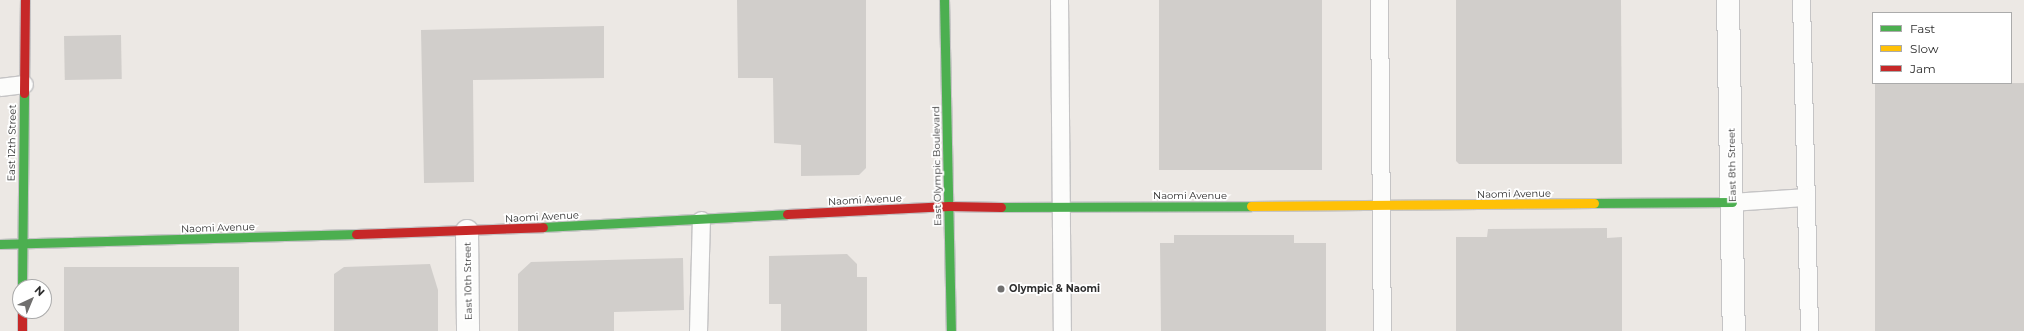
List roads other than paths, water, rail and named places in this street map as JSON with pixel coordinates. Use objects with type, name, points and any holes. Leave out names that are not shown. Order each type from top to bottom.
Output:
[{"type":"street","name":"East 12th Street","points":[[22,279],[25,0]]},
{"type":"street","name":"East Olympic Boulevard","points":[[944,0],[951,331]]},
{"type":"street","name":"East 8th Street","points":[[1728,0],[1734,331]]},
{"type":"street","name":"Naomi Avenue","points":[[0,244],[467,232],[949,206],[1062,208],[1732,202]]},
{"type":"street","name":"East 10th Street","points":[[467,232],[468,331]]},
{"type":"street","points":[[22,319],[22,331]]},
{"type":"lane","points":[[1059,0],[1062,331]]},
{"type":"lane","points":[[1379,0],[1382,331]]},
{"type":"lane","points":[[1801,0],[1809,331]]},
{"type":"lane","points":[[0,87],[24,84]]},
{"type":"lane","points":[[1732,202],[1806,197]]},
{"type":"lane","points":[[698,331],[701,220]]},
{"type":"place","name":"Olympic & Naomi","points":[[1001,289]]}]
